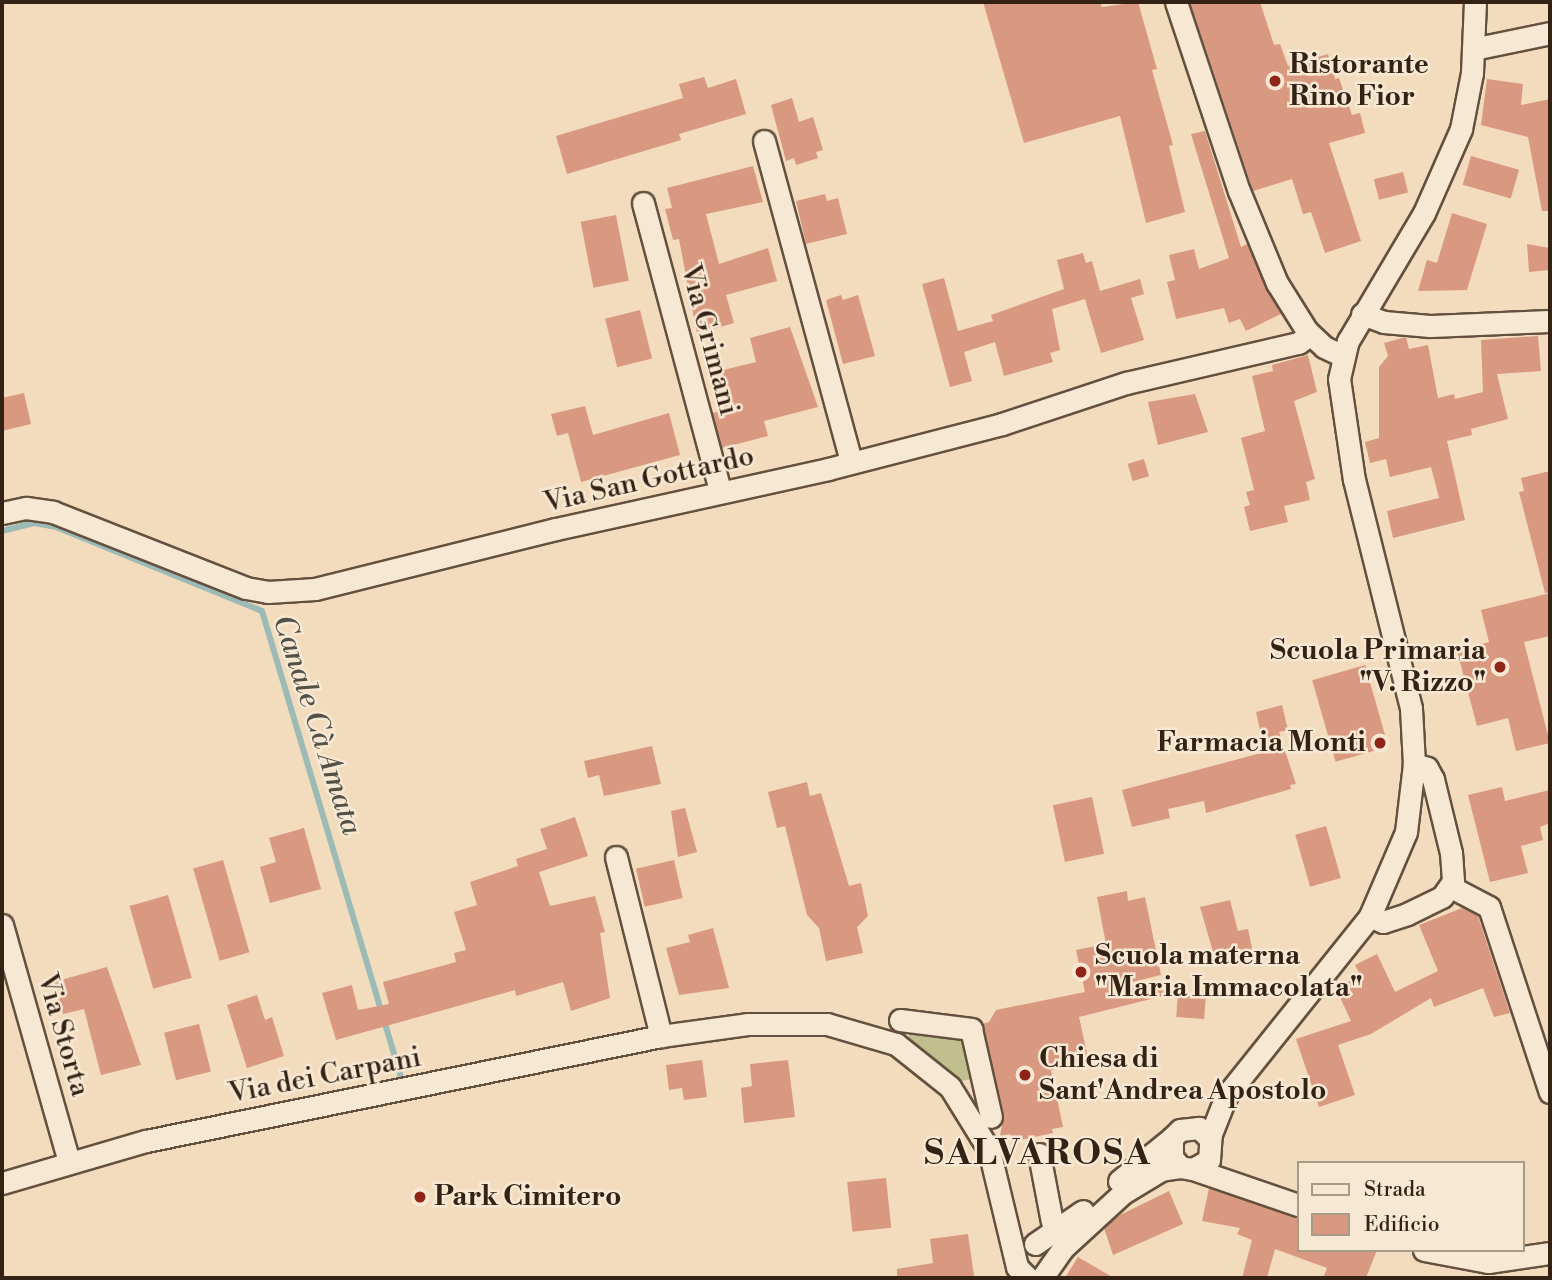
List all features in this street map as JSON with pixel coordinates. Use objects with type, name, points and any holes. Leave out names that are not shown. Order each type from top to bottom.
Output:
[{"type":"street","points":[[1176,2],[1255,235],[1287,300],[1310,335],[1343,356]]},
{"type":"street","points":[[1033,1267],[1067,1225],[1226,1097],[1370,916],[1402,846],[1414,764],[1406,683],[1342,420],[1339,388],[1343,356],[1362,314],[1424,214],[1455,146],[1466,114],[1475,2]]},
{"type":"street","points":[[1473,49],[1550,33]]},
{"type":"street","points":[[764,141],[851,462]]},
{"type":"street","name":"Via Grimani","points":[[643,203],[720,491]]},
{"type":"street","points":[[1362,314],[1384,323],[1430,326],[1550,321]]},
{"type":"street","name":"Via San Gottardo","points":[[2,513],[26,508],[53,512],[234,584],[289,592],[335,585],[1002,424],[1126,383],[1298,343],[1310,335]]},
{"type":"street","points":[[1370,916],[1390,921],[1436,901],[1451,887],[1451,853],[1435,784],[1427,768],[1414,764]]},
{"type":"street","points":[[617,858],[661,1036]]},
{"type":"street","points":[[1451,887],[1489,907],[1550,1092]]},
{"type":"street","name":"Via Storta","points":[[2,925],[69,1162]]},
{"type":"street","points":[[900,1020],[971,1029],[991,1117]]},
{"type":"street","name":"Via dei Carpani","points":[[2,1183],[69,1162],[182,1133],[661,1036],[721,1026],[804,1022],[861,1030],[896,1044],[938,1073],[969,1112],[989,1150],[1007,1213],[1033,1267]]},
{"type":"street","points":[[1033,1267],[1123,1193],[1161,1170],[1186,1168],[1209,1160],[1211,1141],[1226,1097]]},
{"type":"street","points":[[1253,1188],[1199,1128],[1179,1133],[1170,1151],[1186,1168],[1296,1204]]},
{"type":"street","points":[[1039,1154],[1052,1222]]},
{"type":"street","points":[[1435,1252],[1489,1262],[1550,1253]]},
{"type":"shaded area","points":[[912,1031],[969,1035],[978,1078],[961,1081],[908,1037]]},
{"type":"building","points":[[983,2],[1100,2],[1102,7],[1138,2],[1157,69],[1152,70],[1173,145],[1169,146],[1185,212],[1146,223],[1120,116],[1024,143]]},
{"type":"building","points":[[1190,2],[1260,2],[1274,45],[1280,44],[1288,66],[1328,54],[1335,79],[1339,78],[1352,115],[1360,113],[1365,133],[1329,143],[1361,241],[1325,253],[1311,212],[1303,214],[1292,179],[1253,191]]},
{"type":"building","points":[[704,77],[708,88],[736,79],[746,114],[679,134],[681,140],[567,174],[556,136],[683,98],[679,84]]},
{"type":"building","points":[[1487,79],[1523,84],[1521,105],[1550,99],[1550,211],[1542,211],[1528,137],[1481,125]]},
{"type":"building","points":[[792,98],[799,122],[813,117],[823,150],[816,152],[818,158],[796,165],[794,158],[786,161],[771,105]]},
{"type":"building","points":[[1205,131],[1241,247],[1247,244],[1281,314],[1246,331],[1240,319],[1229,323],[1224,308],[1176,319],[1167,282],[1175,280],[1169,255],[1194,249],[1199,269],[1229,258],[1191,134]]},
{"type":"building","points":[[1471,156],[1519,170],[1511,199],[1463,185]]},
{"type":"building","points":[[753,166],[763,202],[706,214],[719,264],[768,248],[777,281],[726,295],[734,323],[697,334],[679,239],[673,240],[665,209],[672,208],[667,188]]},
{"type":"building","points":[[1403,172],[1408,192],[1379,200],[1374,179]]},
{"type":"building","points":[[825,194],[827,201],[838,198],[847,234],[806,244],[796,201]]},
{"type":"building","points":[[1452,213],[1487,224],[1467,290],[1418,291],[1427,260],[1437,263]]},
{"type":"building","points":[[616,215],[629,281],[593,288],[581,222]]},
{"type":"building","points":[[1527,244],[1550,248],[1550,270],[1529,272]]},
{"type":"building","points":[[1083,253],[1086,263],[1092,261],[1100,291],[1140,279],[1144,294],[1131,298],[1144,340],[1101,353],[1085,299],[1052,309],[1060,350],[1050,353],[1053,362],[1004,376],[995,342],[964,352],[972,381],[950,387],[922,284],[944,278],[958,331],[993,321],[991,315],[1064,289],[1057,260]]},
{"type":"building","points":[[841,295],[843,300],[858,295],[875,356],[843,364],[826,300]]},
{"type":"building","points":[[640,310],[652,359],[617,367],[605,319]]},
{"type":"building","points":[[790,327],[818,407],[764,421],[768,436],[722,448],[713,413],[725,409],[715,372],[756,362],[750,338]]},
{"type":"building","points":[[1538,336],[1541,371],[1497,374],[1508,419],[1471,429],[1472,435],[1447,441],[1465,520],[1393,538],[1387,511],[1439,498],[1431,467],[1390,477],[1386,459],[1370,463],[1365,442],[1379,438],[1379,367],[1388,356],[1384,343],[1406,337],[1409,349],[1428,345],[1438,398],[1454,394],[1455,399],[1483,392],[1481,340]]},
{"type":"building","points":[[1308,355],[1317,392],[1294,401],[1315,479],[1306,482],[1310,500],[1284,506],[1288,522],[1250,531],[1244,507],[1250,505],[1246,492],[1254,490],[1241,438],[1265,431],[1252,376],[1273,371],[1272,365]]},
{"type":"building","points":[[24,393],[31,424],[2,431],[2,398]]},
{"type":"building","points":[[1195,394],[1208,432],[1158,445],[1148,402]]},
{"type":"building","points":[[585,406],[593,435],[669,413],[680,455],[581,482],[568,433],[557,436],[551,414]]},
{"type":"building","points":[[1144,459],[1149,476],[1133,481],[1128,464]]},
{"type":"building","points":[[1550,471],[1550,592],[1545,593],[1519,492],[1524,491],[1521,478]]},
{"type":"building","points":[[1550,593],[1550,636],[1524,642],[1550,743],[1516,751],[1508,718],[1477,726],[1457,651],[1489,642],[1481,610]]},
{"type":"building","points":[[1365,665],[1388,747],[1336,762],[1312,680]]},
{"type":"building","points":[[1282,705],[1288,730],[1279,732],[1296,784],[1290,785],[1291,789],[1206,813],[1204,801],[1168,809],[1170,818],[1132,827],[1122,790],[1265,752],[1256,712]]},
{"type":"building","points":[[652,746],[661,784],[604,796],[599,775],[588,778],[584,761]]},
{"type":"building","points":[[807,782],[810,796],[821,793],[849,886],[861,883],[868,916],[857,927],[863,953],[826,961],[819,928],[807,915],[785,826],[777,828],[768,792]]},
{"type":"building","points":[[1502,787],[1505,801],[1550,790],[1550,823],[1540,827],[1543,840],[1521,846],[1528,873],[1490,882],[1468,795]]},
{"type":"building","points":[[1092,797],[1104,854],[1065,862],[1053,805]]},
{"type":"building","points":[[685,808],[697,852],[678,857],[671,811]]},
{"type":"building","points":[[575,817],[588,856],[539,872],[550,906],[595,896],[605,932],[600,933],[610,998],[571,1011],[563,982],[516,996],[515,990],[336,1040],[322,993],[352,985],[358,1010],[389,1004],[383,982],[456,962],[454,953],[466,950],[454,912],[477,905],[470,882],[518,866],[516,859],[547,849],[540,829]]},
{"type":"building","points":[[1326,826],[1341,878],[1310,887],[1295,835]]},
{"type":"building","points":[[304,828],[321,889],[270,903],[260,867],[276,862],[269,838]]},
{"type":"building","points":[[223,860],[249,952],[220,961],[193,869]]},
{"type":"building","points":[[674,860],[683,898],[645,907],[636,869]]},
{"type":"building","points":[[1127,891],[1128,901],[1145,897],[1161,975],[1116,986],[1167,991],[1167,995],[1079,1017],[1089,1062],[1051,1070],[1063,1127],[1052,1129],[1053,1133],[1011,1142],[1010,1134],[1000,1136],[1004,1114],[982,1024],[989,1022],[996,1010],[1085,992],[1076,950],[1106,944],[1097,897]]},
{"type":"building","points":[[168,895],[192,978],[153,989],[130,906]]},
{"type":"building","points":[[1230,900],[1238,931],[1248,929],[1253,953],[1216,962],[1200,907]]},
{"type":"building","points":[[1462,908],[1478,916],[1510,1013],[1494,1017],[1483,988],[1434,1007],[1431,998],[1371,1034],[1338,1045],[1355,1095],[1319,1107],[1296,1039],[1351,1021],[1337,991],[1359,973],[1355,965],[1377,954],[1395,992],[1438,971],[1419,925]]},
{"type":"building","points":[[713,928],[729,988],[679,995],[666,948],[690,942],[688,935]]},
{"type":"building","points":[[107,967],[141,1065],[101,1075],[84,1009],[63,1014],[54,982]]},
{"type":"building","points":[[1178,992],[1206,994],[1204,1019],[1176,1017]]},
{"type":"building","points":[[257,995],[265,1020],[272,1017],[284,1056],[247,1068],[227,1005]]},
{"type":"building","points":[[199,1024],[211,1072],[176,1080],[164,1033]]},
{"type":"building","points":[[702,1060],[707,1097],[684,1100],[682,1088],[669,1090],[666,1065]]},
{"type":"building","points":[[788,1060],[795,1117],[744,1123],[741,1088],[752,1086],[750,1064]]},
{"type":"building","points":[[886,1178],[891,1228],[852,1232],[847,1182]]},
{"type":"building","points":[[1209,1188],[1296,1217],[1296,1252],[1376,1252],[1366,1278],[1323,1278],[1327,1268],[1275,1249],[1267,1278],[1242,1278],[1252,1240],[1237,1234],[1240,1228],[1202,1221]]},
{"type":"building","points":[[1169,1191],[1183,1224],[1113,1255],[1104,1228],[1118,1216]]},
{"type":"building","points":[[968,1234],[974,1276],[897,1278],[897,1269],[933,1263],[930,1239]]},
{"type":"building","points":[[1078,1257],[1114,1278],[1065,1278]]},
{"type":"waterway","name":"Canale Cà Amata","points":[[2,531],[34,523],[56,527],[262,611],[400,1075]]},
{"type":"place","name":"Ristorante Rino Fior","points":[[1275,81]]},
{"type":"place","name":"Scuola Primaria \"V. Rizzo\"","points":[[1500,667]]},
{"type":"place","name":"Farmacia Monti","points":[[1380,743]]},
{"type":"place","name":"Scuola materna \"Maria Immacolata\"","points":[[1081,972]]},
{"type":"place","name":"Chiesa di Sant'Andrea Apostolo","points":[[1025,1075]]},
{"type":"place","name":"Park Cimitero","points":[[420,1197]]},
{"type":"district","name":"SALVAROSA","points":[[1038,1154]]}]
